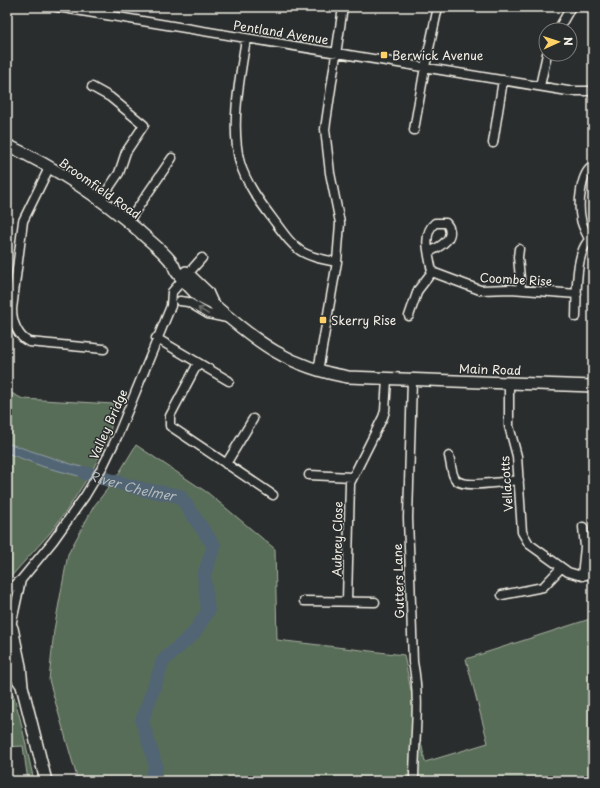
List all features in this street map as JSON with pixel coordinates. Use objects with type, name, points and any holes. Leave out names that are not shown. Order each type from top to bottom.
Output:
[{"type":"main road","name":"Broomfield Road","points":[[7,145],[49,168],[100,201],[128,222],[172,262],[175,270],[187,280],[200,298],[212,303],[227,318],[275,352],[318,371],[348,377],[387,380]]},
{"type":"main road","name":"Main Road","points":[[387,380],[593,386]]},
{"type":"main road","points":[[7,641],[10,624]]},
{"type":"main road","points":[[10,624],[20,666],[22,686],[46,781]]},
{"type":"main road","points":[[7,664],[22,686]]},
{"type":"main road","points":[[7,673],[22,686]]},
{"type":"street","name":"Pentland Avenue","points":[[57,7],[335,53]]},
{"type":"street","points":[[318,371],[337,262],[340,223],[330,173],[325,130],[335,53],[343,7]]},
{"type":"street","points":[[414,130],[425,67],[438,7]]},
{"type":"street","points":[[563,22],[571,7]]},
{"type":"street","points":[[246,39],[236,113],[238,154],[243,172],[268,212],[295,246],[307,256],[337,262]]},
{"type":"street","points":[[335,53],[568,91],[593,91]]},
{"type":"street","points":[[540,86],[545,62]]},
{"type":"street","points":[[493,143],[503,80]]},
{"type":"street","points":[[92,86],[110,97],[144,125],[126,152],[119,173],[100,201]]},
{"type":"street","points":[[128,222],[172,158]]},
{"type":"street","points":[[576,317],[580,259],[585,244],[591,238],[582,224],[580,200],[585,176],[588,169],[593,166]]},
{"type":"street","points":[[49,168],[23,221],[12,309],[13,320],[21,336],[29,342],[104,350]]},
{"type":"street","points":[[519,249],[518,257],[521,289]]},
{"type":"street","points":[[409,316],[418,290],[432,272],[429,252]]},
{"type":"street","points":[[180,301],[187,280],[202,258]]},
{"type":"street","name":"Coombe Rise","points":[[432,272],[480,290],[521,289],[577,294]]},
{"type":"street","name":"Valley Bridge","points":[[7,591],[21,580],[73,515],[103,466],[156,338],[171,306],[172,292],[187,280]]},
{"type":"street","points":[[171,306],[180,301],[188,302],[208,314],[227,318]]},
{"type":"street","points":[[156,338],[230,381]]},
{"type":"street","points":[[198,363],[170,416],[169,423],[172,429],[273,496]]},
{"type":"street","name":"Aubrey Close","points":[[347,601],[350,488],[352,477],[383,418],[387,380]]},
{"type":"street","name":"Gutters Lane","points":[[412,380],[408,518],[413,662],[418,682],[418,706],[414,751],[414,781]]},
{"type":"street","name":"Vellacotts","points":[[509,383],[509,426],[517,456],[522,532],[529,544],[561,568],[573,574],[582,576],[593,575]]},
{"type":"street","points":[[226,464],[253,419]]},
{"type":"street","points":[[450,456],[454,477],[460,483],[468,485],[519,480]]},
{"type":"street","points":[[309,475],[352,477]]},
{"type":"street","points":[[582,576],[585,547],[583,527]]},
{"type":"street","points":[[502,595],[543,587],[561,568]]},
{"type":"street","name":"Valley Bridge","points":[[10,624],[21,580]]},
{"type":"street","points":[[304,601],[375,602]]},
{"type":"green space","points":[[7,391],[23,399],[114,404],[110,434],[92,471],[50,533],[7,581]]},
{"type":"green space","points":[[136,445],[208,493],[275,549],[277,640],[404,655],[425,762],[488,743],[466,659],[593,618],[593,781],[78,781],[49,680],[54,630],[68,554],[94,506],[116,478]]},
{"type":"green space","points":[[7,685],[13,694],[20,718],[34,781],[28,781],[23,746],[7,747]]},
{"type":"water","points":[[7,443],[106,474],[102,482],[44,467],[7,453]]},
{"type":"waterway","name":"River Chelmer","points":[[85,473],[141,489],[180,496],[214,546],[204,575],[208,611],[194,633],[163,661],[142,721],[156,766],[150,781]]},
{"type":"place","name":"Berwick Avenue","points":[[384,55]]},
{"type":"place","name":"Skerry Rise","points":[[323,320]]}]
